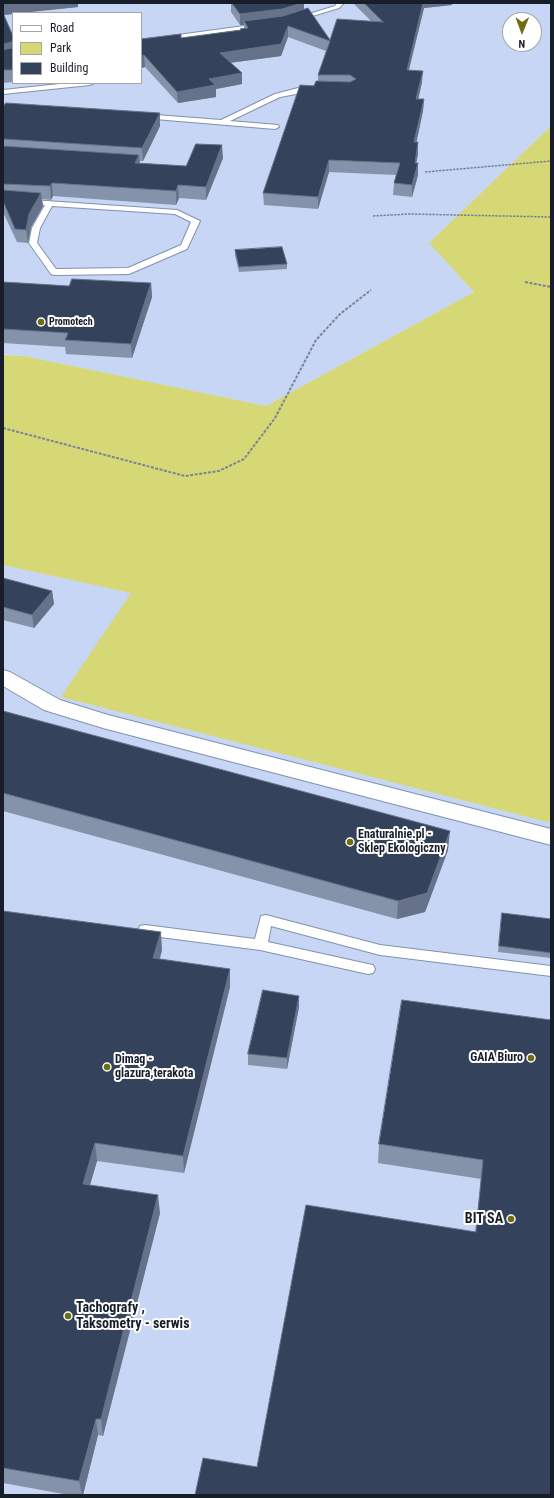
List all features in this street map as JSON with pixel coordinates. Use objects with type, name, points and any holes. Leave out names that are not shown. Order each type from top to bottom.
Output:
[{"type":"street","points":[[3,677],[52,705],[103,721],[551,837]]},
{"type":"lane","points":[[290,21],[338,7],[341,3]]},
{"type":"lane","points":[[142,42],[268,25]]},
{"type":"lane","points":[[3,92],[80,84]]},
{"type":"lane","points":[[222,123],[277,94],[296,89],[321,88]]},
{"type":"lane","points":[[136,116],[276,127]]},
{"type":"lane","points":[[3,200],[50,203],[177,212],[196,221],[184,247],[129,271],[54,272],[33,243],[36,228],[50,203]]},
{"type":"lane","points":[[260,945],[266,920],[380,950],[551,971]]},
{"type":"lane","points":[[136,929],[260,945],[368,968]]},
{"type":"path","points":[[425,172],[551,161]]},
{"type":"path","points":[[373,216],[408,214],[551,217]]},
{"type":"path","points":[[525,282],[551,287]]},
{"type":"path","points":[[3,428],[185,476],[219,471],[244,460],[275,418],[316,340],[340,314],[371,290]]},
{"type":"shaded area","points":[[3,3],[551,3],[551,126],[429,243],[474,292],[266,406],[24,356],[3,354]]},
{"type":"shaded area","points":[[3,565],[132,593],[62,697],[551,823],[551,1495],[3,1495]]},
{"type":"green space","points":[[551,126],[551,823],[61,697],[131,593],[3,565],[3,355],[24,356],[266,406],[474,292],[429,243]]},
{"type":"building","points":[[232,3],[302,3],[282,9],[240,14]]},
{"type":"building","points":[[364,3],[423,3],[407,70],[423,71],[416,99],[424,99],[414,142],[418,142],[415,163],[418,163],[412,185],[394,183],[400,163],[329,160],[318,197],[263,193],[300,85],[314,86],[316,81],[350,82],[356,79],[350,75],[318,75],[330,41],[288,26],[281,44],[220,53],[242,73],[209,79],[215,85],[177,92],[144,55],[142,56],[142,39],[181,34],[181,38],[241,30],[240,29],[248,28],[244,21],[283,16],[308,8],[330,40],[337,19],[383,22]]},
{"type":"building","points":[[3,13],[12,34],[12,42],[3,44]]},
{"type":"building","points":[[12,48],[12,70],[3,70],[3,50]]},
{"type":"building","points":[[6,103],[160,113],[142,148],[3,139],[3,107]]},
{"type":"building","points":[[196,144],[222,145],[206,187],[178,185],[176,191],[52,183],[50,186],[3,184],[3,146],[139,155],[135,163],[186,166]]},
{"type":"building","points":[[3,190],[41,193],[29,214],[26,230],[15,229],[3,201]]},
{"type":"building","points":[[282,247],[287,264],[239,267],[235,250]]},
{"type":"building","points":[[72,279],[151,283],[131,344],[65,340],[68,333],[3,329],[3,282],[69,286]]},
{"type":"building","points":[[3,578],[52,591],[32,615],[3,607]]},
{"type":"building","points":[[3,711],[450,831],[427,893],[398,901],[3,793]]},
{"type":"building","points":[[3,911],[161,932],[153,958],[230,969],[183,1156],[95,1143],[83,1184],[158,1195],[101,1419],[96,1419],[79,1481],[3,1468]]},
{"type":"building","points":[[502,913],[551,919],[551,953],[499,946]]},
{"type":"building","points":[[263,990],[299,996],[287,1058],[248,1054]]},
{"type":"building","points":[[402,1000],[551,1020],[551,1495],[195,1495],[203,1458],[257,1467],[306,1205],[476,1232],[483,1160],[379,1144]]},
{"type":"place","name":"Promotech","points":[[41,322]]},
{"type":"place","name":"Enaturalnie.pl - Sklep Ekologiczny","points":[[350,842]]},
{"type":"place","name":"GAIA Biuro","points":[[531,1058]]},
{"type":"place","name":"Dimag - glazura,terakota","points":[[107,1067]]},
{"type":"place","name":"BIT SA","points":[[511,1219]]},
{"type":"place","name":"Tachografy , Taksometry - serwis","points":[[68,1316]]}]
